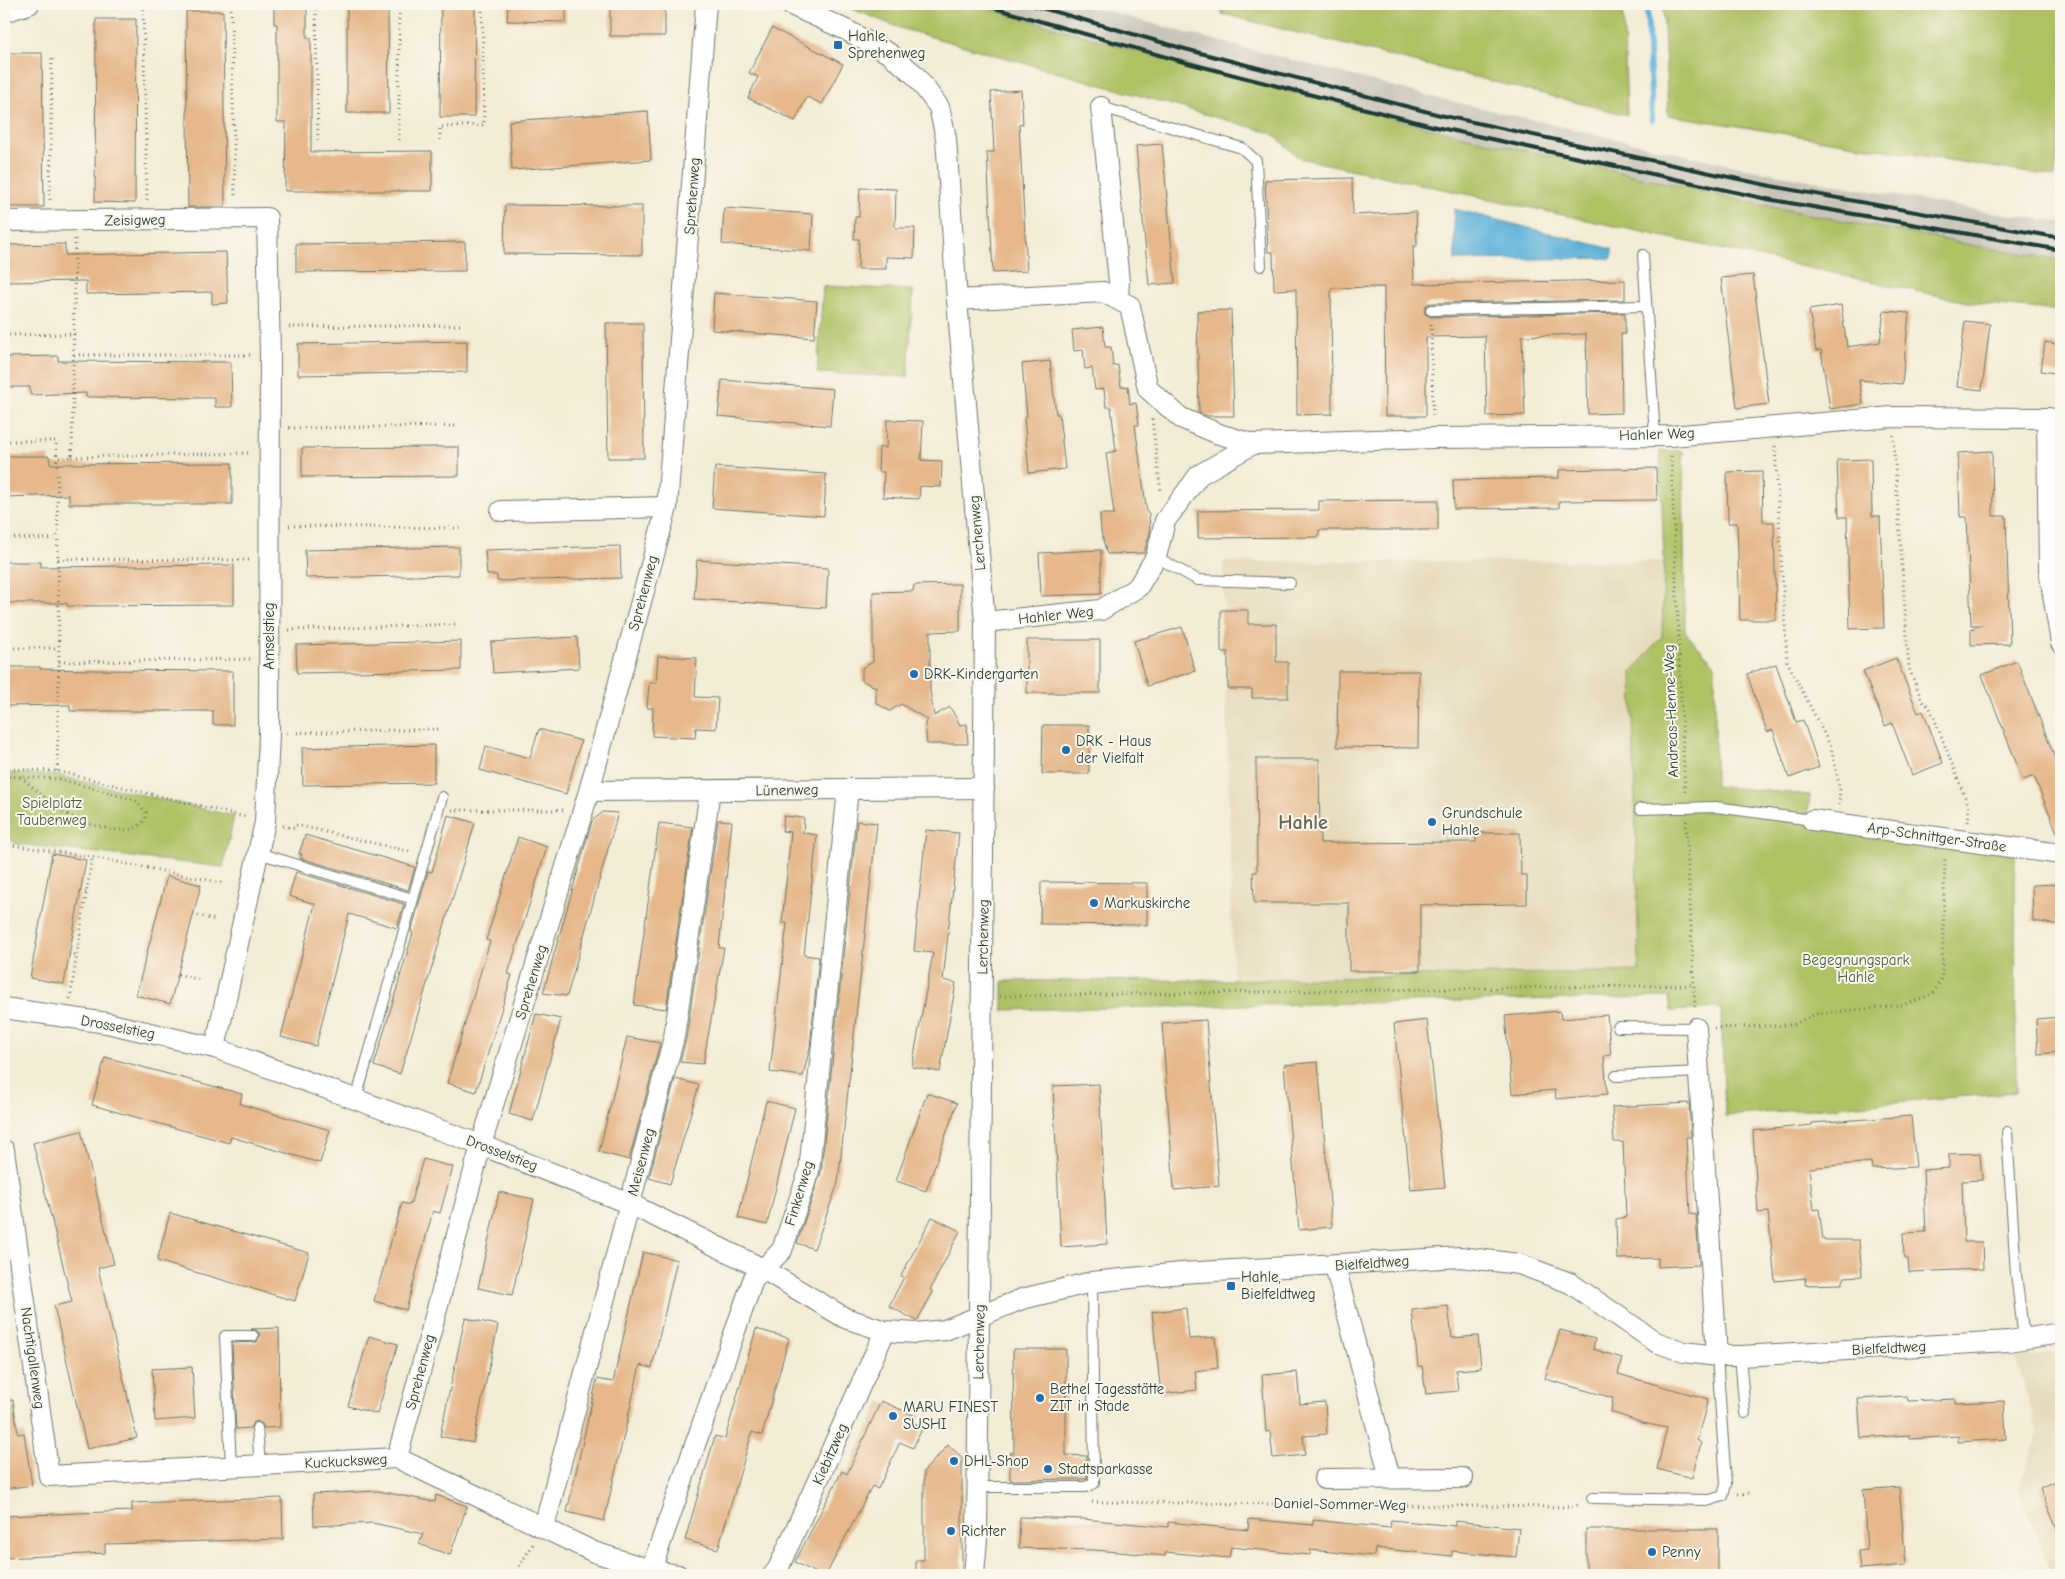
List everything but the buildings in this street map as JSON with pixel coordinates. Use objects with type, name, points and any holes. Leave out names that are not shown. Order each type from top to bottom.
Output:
[{"type":"street","points":[[4,12],[29,4]]},
{"type":"street","name":"Sprehenweg","points":[[397,1458],[481,1144],[586,800],[667,507],[706,4]]},
{"type":"street","name":"Lerchenweg","points":[[789,4],[846,30],[890,54],[915,75],[939,107],[946,138],[957,300],[985,622],[979,1316],[974,1575]]},
{"type":"street","points":[[1101,107],[1119,281],[1118,299]]},
{"type":"street","name":"Zeisigweg","points":[[4,221],[267,218]]},
{"type":"street","name":"Amselstieg","points":[[215,1048],[265,822],[269,734],[270,356],[267,218]]},
{"type":"street","points":[[957,300],[1103,292],[1130,306],[1148,389]]},
{"type":"street","name":"Hahler Weg","points":[[1148,389],[1181,418],[1220,434],[1253,444],[1433,438],[1663,436],[1892,417],[2054,419]]},
{"type":"street","points":[[2054,419],[2049,570],[2061,639]]},
{"type":"street","name":"Hahler Weg","points":[[985,622],[1101,610],[1138,587],[1156,557],[1165,521],[1199,475],[1253,444]]},
{"type":"street","points":[[501,511],[667,507]]},
{"type":"street","name":"Lünenweg","points":[[586,800],[710,791],[984,788]]},
{"type":"street","name":"Finkenweg","points":[[651,1570],[753,1280],[782,1250],[810,1171],[848,789]]},
{"type":"street","name":"Meisenweg","points":[[544,1527],[674,1037],[710,791]]},
{"type":"street","name":"Arp-Schnittger-Straße","points":[[1812,820],[2061,854]]},
{"type":"street","name":"Drosselstieg","points":[[4,1008],[107,1023],[215,1048],[481,1144],[630,1204],[763,1269],[845,1318],[885,1331],[916,1333],[945,1330],[979,1316]]},
{"type":"street","points":[[1696,1028],[1717,1356]]},
{"type":"street","name":"Nachtigallenweg","points":[[4,1150],[49,1476]]},
{"type":"street","name":"Bielfeldtweg","points":[[979,1316],[1022,1299],[1092,1282],[1181,1273],[1334,1266],[1460,1257],[1518,1264],[1570,1283],[1656,1342],[1684,1352],[1717,1356],[1740,1356],[2024,1339],[2061,1333]]},
{"type":"street","name":"Daniel-Sommer-Weg","points":[[1334,1266],[1390,1478]]},
{"type":"street","name":"Kiebitzweg","points":[[773,1575],[778,1569],[885,1331]]},
{"type":"street","name":"Kuckucksweg","points":[[49,1476],[397,1458],[594,1552],[651,1570],[678,1575]]},
{"type":"street","name":"Daniel-Sommer-Weg","points":[[1324,1478],[1463,1478]]},
{"type":"lane","points":[[1101,107],[1242,148],[1256,161],[1261,266]]},
{"type":"lane","points":[[1643,255],[1646,306],[1663,436]]},
{"type":"lane","points":[[1431,310],[1646,306]]},
{"type":"lane","points":[[1156,557],[1198,580],[1290,583]]},
{"type":"lane","points":[[356,1099],[442,798]]},
{"type":"lane","points":[[1640,809],[1716,807],[1812,820]]},
{"type":"lane","points":[[258,853],[413,899]]},
{"type":"lane","points":[[1618,1027],[1696,1028]]},
{"type":"lane","points":[[1616,1076],[1699,1072]]},
{"type":"lane","points":[[2007,1132],[2016,1274],[2024,1339]]},
{"type":"lane","points":[[977,1487],[1086,1487],[1094,1483],[1092,1282]]},
{"type":"lane","points":[[231,1467],[225,1336],[253,1336]]},
{"type":"lane","points":[[1592,1498],[1710,1500],[1723,1496],[1726,1484],[1717,1356]]},
{"type":"lane","points":[[1740,1356],[1745,1413]]},
{"type":"lane","points":[[258,1428],[260,1465]]},
{"type":"lane","points":[[976,1538],[985,1575]]},
{"type":"path","points":[[143,4],[147,220]]},
{"type":"path","points":[[232,4],[235,219]]},
{"type":"path","points":[[316,4],[318,143]]},
{"type":"path","points":[[400,4],[400,141]]},
{"type":"path","points":[[440,140],[440,127],[484,125],[482,4]]},
{"type":"path","points":[[49,221],[52,56]]},
{"type":"path","points":[[72,457],[75,221]]},
{"type":"path","points":[[1431,310],[1433,438]]},
{"type":"path","points":[[269,327],[463,325]]},
{"type":"path","points":[[4,335],[74,334]]},
{"type":"path","points":[[74,355],[270,356]]},
{"type":"path","points":[[1148,389],[1165,521]]},
{"type":"path","points":[[1892,417],[1909,668],[1922,702],[1930,708],[1969,807],[1966,841]]},
{"type":"path","points":[[269,428],[458,426]]},
{"type":"path","points":[[1774,426],[1787,661],[1831,747],[1840,789],[1836,824]]},
{"type":"path","name":"Andreas-Henne-Weg","points":[[1663,436],[1686,808],[1696,1028]]},
{"type":"path","points":[[4,441],[56,441],[59,648],[57,771]]},
{"type":"path","points":[[57,458],[269,452]]},
{"type":"path","points":[[269,526],[463,528]]},
{"type":"path","points":[[4,538],[58,539]]},
{"type":"path","points":[[58,559],[269,560]]},
{"type":"path","points":[[269,631],[456,624]]},
{"type":"path","points":[[4,648],[59,648]]},
{"type":"path","points":[[59,662],[269,659]]},
{"type":"path","points":[[269,734],[439,729]]},
{"type":"path","points":[[4,769],[57,771],[265,822]]},
{"type":"path","points":[[4,776],[59,779],[135,800],[146,812],[146,818],[141,826],[133,830],[120,830],[81,819],[61,810],[21,777]]},
{"type":"path","points":[[439,810],[586,800]]},
{"type":"path","points":[[296,825],[425,855]]},
{"type":"path","points":[[1696,1028],[1793,1025],[1815,1014],[1903,1005],[1934,994],[1942,978],[1945,838]]},
{"type":"path","points":[[4,844],[92,857],[224,883]]},
{"type":"path","points":[[67,1017],[92,857]]},
{"type":"path","points":[[80,892],[87,894]]},
{"type":"path","points":[[193,914],[215,920]]},
{"type":"path","points":[[69,954],[77,954]]},
{"type":"path","points":[[178,974],[200,980]]},
{"type":"path","points":[[982,996],[1694,985]]},
{"type":"path","name":"Daniel-Sommer-Weg","points":[[1087,1502],[1573,1507],[1592,1498]]},
{"type":"path","points":[[514,1575],[544,1527]]},
{"type":"shaded area","points":[[973,4],[1082,4],[1437,98],[1752,170],[1984,211],[2061,222],[2061,260],[1976,246],[1766,206],[1433,129],[1167,60]]},
{"type":"shaded area","name":"Grundschule Hahle","points":[[1664,561],[1662,636],[1632,672],[1639,971],[1233,980],[1223,562]]},
{"type":"shaded area","points":[[2061,1352],[2061,1575],[2052,1575],[2018,1489],[2038,1434],[2016,1357]]},
{"type":"green space","points":[[840,4],[973,4],[1167,60],[1433,129],[1766,206],[1976,246],[2061,260],[2061,311],[1967,302],[1299,158],[1272,133],[900,28]]},
{"type":"green space","points":[[1222,4],[1623,4],[1627,115],[1222,14]]},
{"type":"green space","points":[[1663,4],[2061,4],[2061,110],[2055,177],[1668,115]]},
{"type":"green space","points":[[823,286],[913,290],[908,377],[817,373]]},
{"type":"green space","name":"Begegnungspark Hahle","points":[[1660,451],[1683,451],[1685,632],[1715,665],[1715,786],[1810,795],[1807,824],[2015,855],[2016,1092],[1725,1116],[1721,1008],[1671,1011],[1669,997],[1003,1010],[1003,981],[1233,980],[1639,971],[1632,672],[1662,636],[1664,561]]},
{"type":"green space","name":"Spielplatz Taubenweg","points":[[4,773],[59,776],[234,816],[223,867],[17,844],[4,835]]},
{"type":"water","points":[[1454,209],[1612,249],[1612,258],[1455,260]]},
{"type":"waterway","points":[[1647,4],[1652,119]]},
{"type":"railway","points":[[980,4],[1180,61],[1436,127],[1767,199],[2061,250]]},
{"type":"railway","points":[[1028,4],[1185,49],[1440,115],[1771,186],[2061,238]]},
{"type":"place","name":"Hahle, Sprehenweg","points":[[838,45]]},
{"type":"place","name":"DRK-Kindergarten","points":[[914,674]]},
{"type":"place","name":"DRK - Haus der Vielfalt","points":[[1066,750]]},
{"type":"place","name":"Grundschule Hahle","points":[[1432,822]]},
{"type":"place","name":"Markuskirche","points":[[1094,903]]},
{"type":"place","name":"Hahle, Bielfeldtweg","points":[[1231,1286]]},
{"type":"place","name":"Bethel Tagesstätte ZIT in Stade","points":[[1040,1398]]},
{"type":"place","name":"MARU FINEST SUSHI","points":[[893,1416]]},
{"type":"place","name":"DHL-Shop","points":[[954,1461]]},
{"type":"place","name":"Stadtsparkasse","points":[[1048,1469]]},
{"type":"place","name":"Richter","points":[[951,1531]]},
{"type":"place","name":"Penny","points":[[1652,1552]]},
{"type":"district","name":"Hahle","points":[[1303,822]]}]
